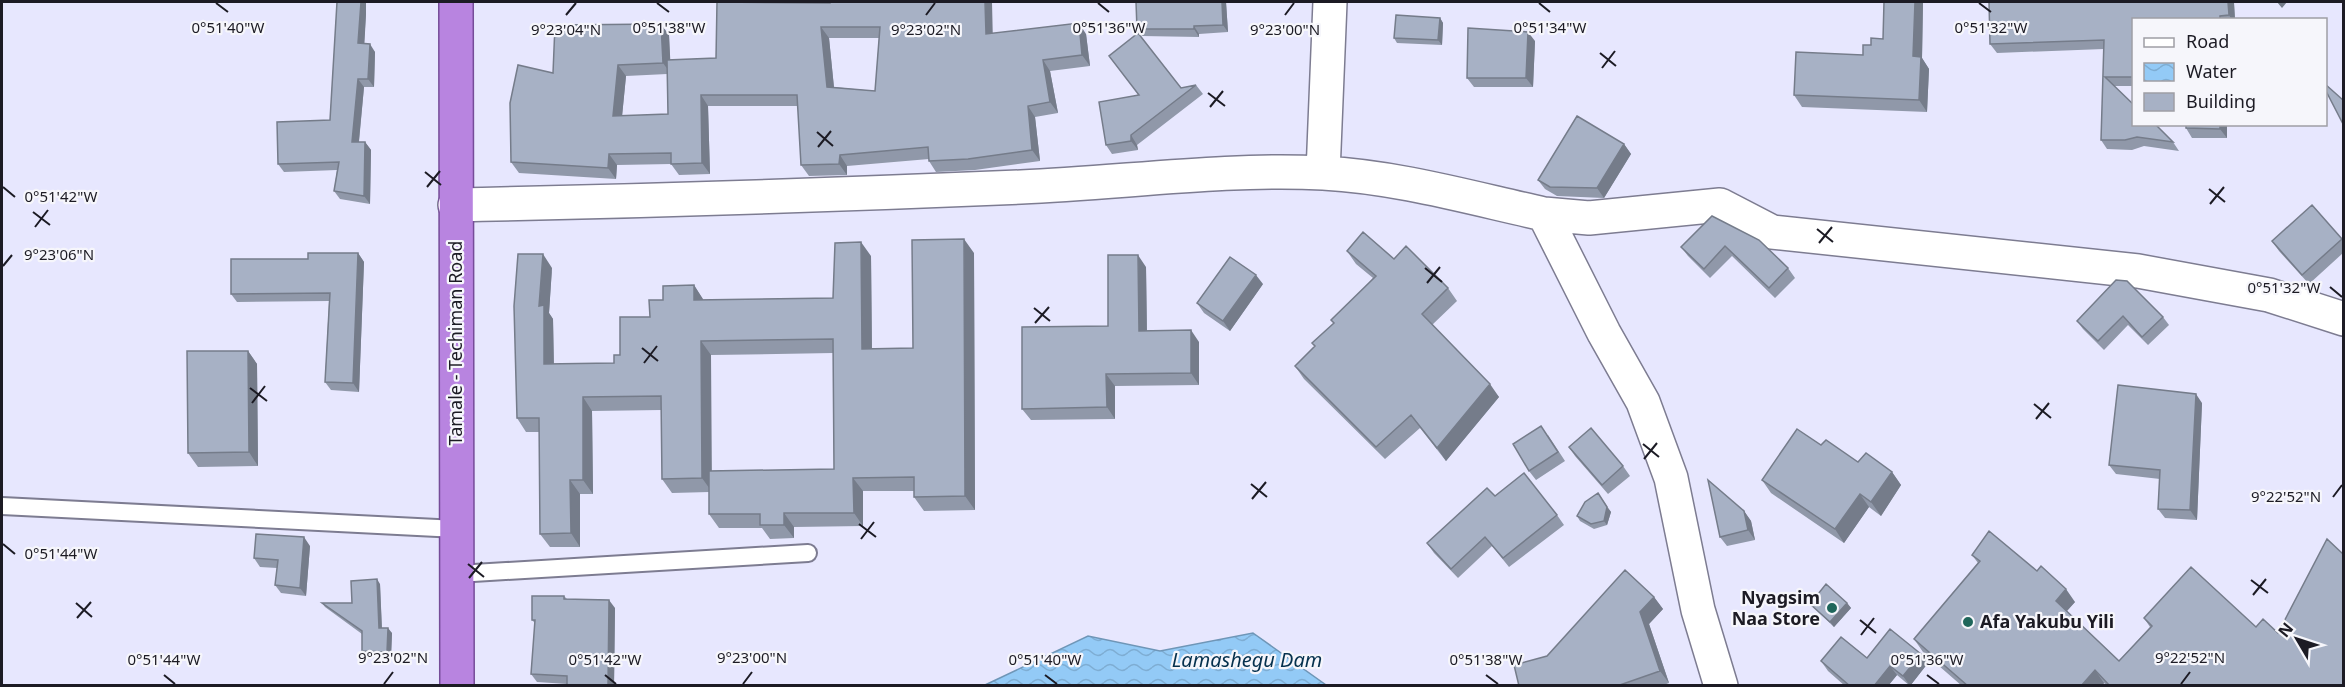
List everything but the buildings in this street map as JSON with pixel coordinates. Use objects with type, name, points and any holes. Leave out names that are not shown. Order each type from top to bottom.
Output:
[{"type":"highway","name":"Tamale - Techiman Road","points":[[456,2],[458,686]]},
{"type":"street","points":[[1323,173],[1330,2]]},
{"type":"street","points":[[455,205],[800,197],[1236,174],[1323,173],[1431,187],[1544,214],[1589,218],[1720,205],[1772,232],[2138,271],[2269,295],[2343,319]]},
{"type":"street","points":[[1544,214],[1604,333],[1643,402],[1671,478],[1698,609],[1721,686]]},
{"type":"lane","points":[[2,506],[457,529]]},
{"type":"lane","points":[[457,574],[808,553]]},
{"type":"water","name":"Lamashegu Dam","points":[[1253,633],[1326,685],[985,685],[1088,636],[1160,651]]},
{"type":"place","name":"Nyagsim Naa Store","points":[[1832,608]]},
{"type":"place","name":"Afa Yakubu Yili","points":[[1968,622]]}]
